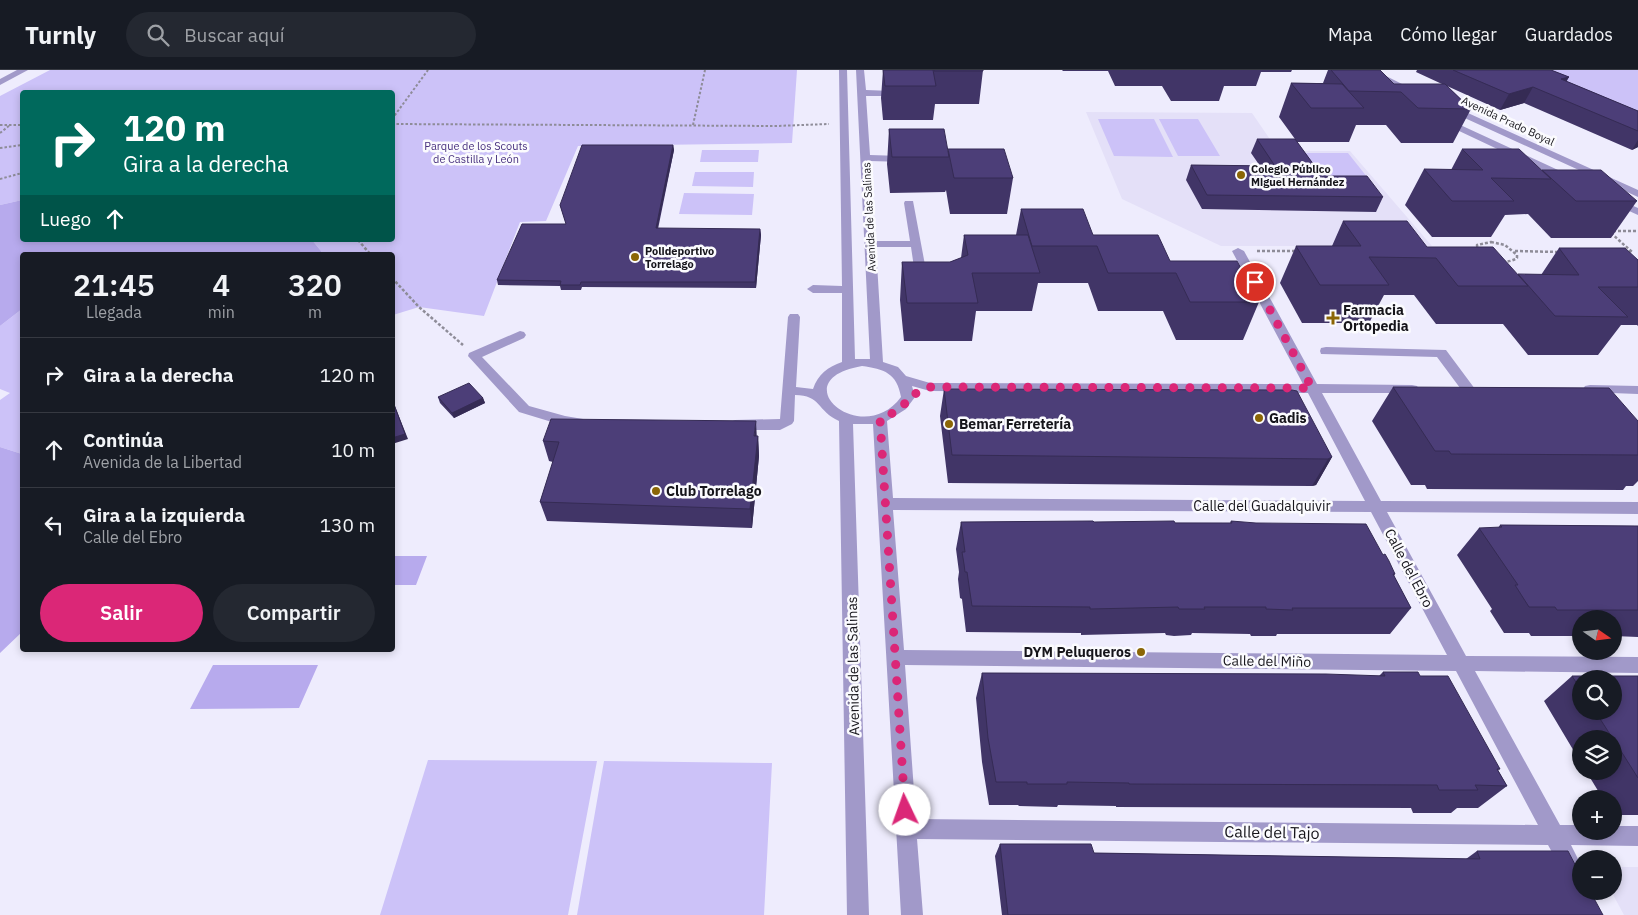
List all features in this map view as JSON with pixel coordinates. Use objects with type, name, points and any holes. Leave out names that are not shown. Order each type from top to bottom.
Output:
[{"type":"street","points":[[0,75],[9,70]]},
{"type":"street","points":[[0,82],[24,70]]},
{"type":"street","name":"Avenida de las Salinas","points":[[843,70],[849,363]]},
{"type":"street","name":"Avenida de las Salinas","points":[[860,70],[877,364]]},
{"type":"street","points":[[862,93],[897,94],[895,70]]},
{"type":"street","name":"Avenida Prado Boyal","points":[[1367,70],[1638,194]]},
{"type":"street","name":"Avenida Prado Boyal","points":[[1435,116],[1576,183]]},
{"type":"street","points":[[866,158],[905,159],[904,149]]},
{"type":"street","points":[[1625,188],[1638,183]]},
{"type":"street","points":[[1603,195],[1638,212]]},
{"type":"street","points":[[909,203],[924,294]]},
{"type":"street","points":[[870,244],[916,244]]},
{"type":"street","name":"Calle del Ebro","points":[[1238,251],[1572,868]]},
{"type":"street","points":[[813,290],[848,290]]},
{"type":"street","points":[[721,425],[780,425],[787,421],[794,316]]},
{"type":"street","points":[[520,335],[474,356],[524,409],[565,421],[594,423]]},
{"type":"street","points":[[1326,351],[1442,353],[1472,389],[1448,389]]},
{"type":"street","points":[[820,390],[832,371],[849,363],[877,364],[895,371],[903,379],[930,387],[1429,389]]},
{"type":"street","points":[[903,379],[908,397]]},
{"type":"street","points":[[820,390],[828,408],[846,418],[859,420],[880,419],[897,411],[904,405],[908,397],[930,387]]},
{"type":"street","points":[[1600,404],[1582,389],[1638,390]]},
{"type":"street","points":[[790,390],[820,390]]},
{"type":"street","name":"Avenida de las Salinas","points":[[846,418],[858,915]]},
{"type":"street","points":[[880,419],[912,915]]},
{"type":"street","name":"Calle del Guadalquivir","points":[[886,504],[1638,508]]},
{"type":"street","name":"Calle del Miño","points":[[896,657],[1638,665]]},
{"type":"street","name":"Calle del Tajo","points":[[906,828],[1638,836]]},
{"type":"path","points":[[395,115],[428,70]]},
{"type":"path","points":[[693,125],[705,70]]},
{"type":"path","points":[[395,124],[844,124]]},
{"type":"path","points":[[0,125],[20,125]]},
{"type":"path","points":[[0,133],[10,125]]},
{"type":"path","points":[[0,148],[20,146]]},
{"type":"path","points":[[0,179],[20,174]]},
{"type":"path","points":[[1622,252],[1632,252],[1608,230],[1638,231]]},
{"type":"path","points":[[360,242],[369,252]]},
{"type":"path","points":[[1478,252],[1477,245],[1491,242],[1505,245],[1515,252],[1563,252]]},
{"type":"path","points":[[1238,251],[1305,251]]},
{"type":"path","points":[[1473,252],[1478,252],[1494,260],[1506,262],[1515,260],[1517,255],[1515,252]]},
{"type":"path","points":[[395,281],[419,307],[474,356]]},
{"type":"shaded area","name":"Colegio Público Miguel Hernández","points":[[1086,112],[1252,113],[1278,151],[1350,151],[1432,246],[1221,246],[1122,199]]},
{"type":"shaded area","points":[[20,200],[20,242],[314,242],[321,252],[20,252],[20,311],[0,326],[0,205]]},
{"type":"shaded area","points":[[0,447],[20,453],[20,634],[0,653]]},
{"type":"shaded area","points":[[395,556],[427,556],[416,585],[395,585]]},
{"type":"shaded area","points":[[213,665],[318,665],[299,708],[190,709]]},
{"type":"shaded area","points":[[1622,867],[1638,867],[1638,915],[1624,915],[1616,900],[1622,900]]},
{"type":"green space","name":"Parque de los Scouts de Castilla y León","points":[[50,70],[797,70],[792,143],[578,146],[546,221],[520,222],[484,316],[419,307],[395,314],[395,252],[321,252],[314,242],[395,242],[395,90],[20,90],[20,200],[0,205],[0,96]]},
{"type":"green space","points":[[1522,70],[1638,70],[1638,118]]},
{"type":"green space","points":[[1098,119],[1154,119],[1173,157],[1114,156]]},
{"type":"green space","points":[[1159,119],[1198,119],[1220,156],[1178,156]]},
{"type":"green space","points":[[702,150],[759,150],[758,162],[700,162]]},
{"type":"green space","points":[[1300,153],[1348,153],[1375,187],[1325,187]]},
{"type":"green space","points":[[695,172],[754,172],[753,187],[692,186]]},
{"type":"green space","points":[[684,193],[754,194],[752,215],[679,214]]},
{"type":"green space","points":[[20,311],[20,453],[0,447],[0,400],[10,393],[0,389],[0,326]]},
{"type":"green space","points":[[428,760],[597,761],[568,915],[380,915]]},
{"type":"green space","points":[[604,761],[772,763],[764,915],[577,915]]},
{"type":"building","points":[[883,70],[933,70],[936,86],[885,86]]},
{"type":"building","points":[[983,70],[983,71],[934,71]]},
{"type":"building","points":[[1331,70],[1380,70],[1394,84],[1445,84],[1471,109],[1418,108],[1401,92],[1349,91]]},
{"type":"building","points":[[1453,70],[1551,70],[1569,77],[1561,79],[1638,111],[1638,131],[1533,87],[1509,94]]},
{"type":"building","points":[[1291,83],[1342,84],[1364,108],[1311,108]]},
{"type":"building","points":[[889,129],[944,129],[949,157],[892,157]]},
{"type":"building","points":[[1257,139],[1295,139],[1322,176],[1367,176],[1383,197],[1207,195],[1191,165],[1275,166]]},
{"type":"building","points":[[582,145],[673,145],[656,228],[760,229],[755,282],[581,282],[580,285],[560,285],[561,281],[497,280],[522,224],[566,224],[560,205]]},
{"type":"building","points":[[948,149],[1004,149],[1013,178],[954,178]]},
{"type":"building","points":[[1462,149],[1519,149],[1551,179],[1491,178],[1514,201],[1452,201],[1424,169],[1483,170]]},
{"type":"building","points":[[1542,170],[1601,170],[1637,201],[1576,201]]},
{"type":"building","points":[[1021,209],[1083,209],[1093,235],[1158,235],[1170,261],[1237,261],[1259,302],[1190,302],[1176,273],[1108,273],[1097,246],[1032,246]]},
{"type":"building","points":[[1343,221],[1407,221],[1427,247],[1493,247],[1528,286],[1458,286],[1436,258],[1369,257],[1389,285],[1320,285],[1296,246],[1361,246]]},
{"type":"building","points":[[964,235],[1028,235],[1040,273],[972,273],[978,303],[907,303],[902,262],[950,262],[968,255]]},
{"type":"building","points":[[1559,248],[1625,248],[1638,260],[1638,287],[1598,287],[1628,317],[1555,316],[1518,274],[1579,275]]},
{"type":"building","points":[[469,383],[483,398],[452,413],[438,397]]},
{"type":"building","points":[[1393,387],[1609,388],[1638,421],[1638,455],[1451,454],[1449,451],[1435,451]]},
{"type":"building","points":[[944,389],[1292,390],[1297,391],[1332,457],[1328,459],[952,455]]},
{"type":"building","points":[[395,407],[405,434],[395,437]]},
{"type":"building","name":"Club Torrelago","points":[[551,419],[756,421],[754,436],[758,436],[750,509],[540,502],[559,442],[543,441]]},
{"type":"building","points":[[1231,521],[1366,524],[1383,555],[1385,554],[1389,561],[1395,574],[1393,574],[1411,608],[1292,608],[1293,610],[1266,609],[1266,607],[1090,609],[1090,607],[972,606],[962,552],[965,552],[961,522],[1232,523]]},
{"type":"building","points":[[1500,525],[1638,526],[1638,610],[1557,610],[1555,607],[1529,607],[1515,585],[1518,585],[1479,528],[1502,527]]},
{"type":"building","points":[[1383,672],[1418,672],[1420,676],[1448,676],[1500,769],[1497,769],[1507,786],[1475,785],[1478,790],[1439,790],[1437,785],[1067,782],[1067,784],[1027,784],[1027,782],[996,782],[988,738],[982,673],[1326,674],[1385,676]]},
{"type":"building","points":[[1622,676],[1638,676],[1638,778],[1622,753],[1622,730],[1607,730],[1601,720],[1622,720]]},
{"type":"building","points":[[1000,844],[1091,844],[1094,853],[1480,859],[1477,851],[1568,851],[1572,859],[1572,900],[1595,900],[1603,915],[1008,915]]},
{"type":"place","name":"Colegio Público Miguel Hernández","points":[[1241,175]]},
{"type":"place","name":"Polideportivo Torrelago","points":[[635,257]]},
{"type":"place","name":"Farmacia Ortopedia","points":[[1333,318]]},
{"type":"place","name":"Gadis","points":[[1259,418]]},
{"type":"place","name":"Bemar Ferretería","points":[[949,424]]},
{"type":"place","name":"Club Torrelago","points":[[656,491]]},
{"type":"place","name":"DYM Peluqueros","points":[[1141,652]]},
{"type":"route","points":[[905,810],[880,419],[897,411],[904,405],[908,397],[930,387],[1312,388],[1255,282]]}]
